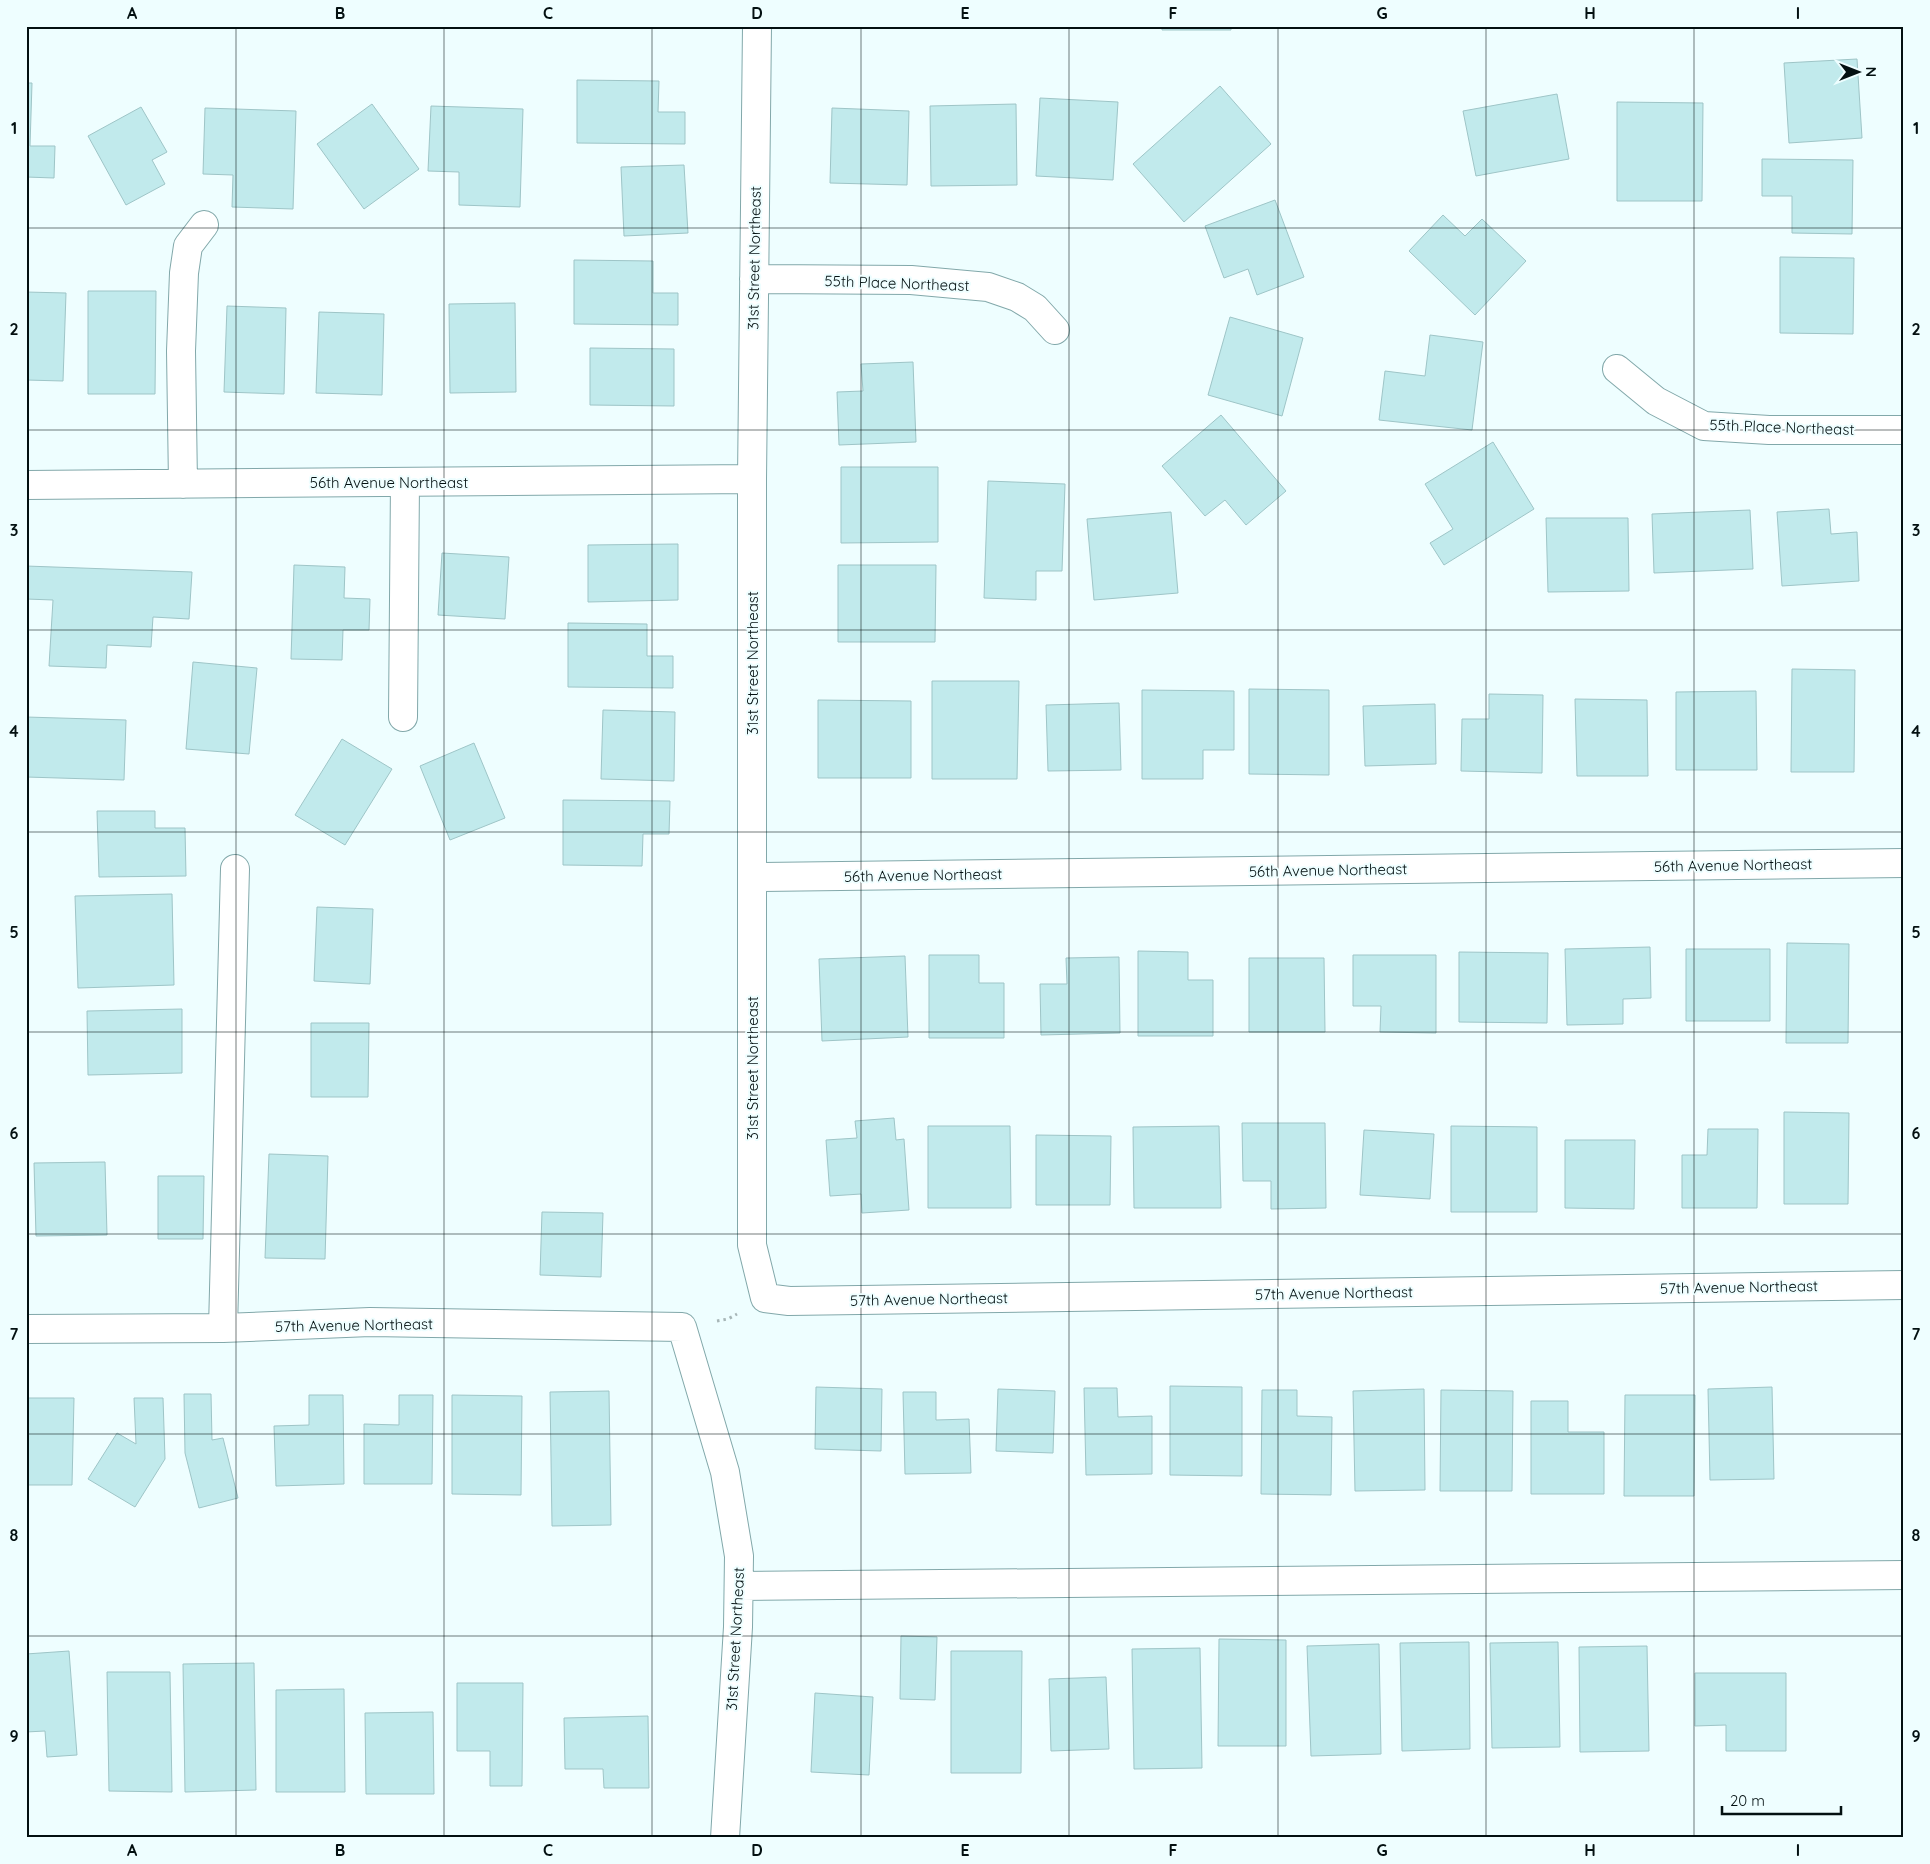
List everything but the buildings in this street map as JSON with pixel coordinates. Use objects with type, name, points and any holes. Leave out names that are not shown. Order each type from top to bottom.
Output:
[{"type":"street","name":"31st Street Northeast","points":[[757,26],[752,479],[752,1245],[765,1298]]},
{"type":"street","points":[[183,484],[181,352],[184,273],[188,246],[204,225]]},
{"type":"street","name":"55th Place Northeast","points":[[754,279],[911,280],[988,287],[1017,297],[1035,308],[1055,330]]},
{"type":"street","name":"55th Place Northeast","points":[[1617,369],[1656,401],[1704,426],[1769,430],[1904,430]]},
{"type":"street","name":"56th Avenue Northeast","points":[[26,485],[752,479]]},
{"type":"street","points":[[403,717],[405,482]]},
{"type":"street","name":"56th Avenue Northeast","points":[[752,877],[1904,863]]},
{"type":"street","points":[[223,1328],[235,869]]},
{"type":"street","name":"57th Avenue Northeast","points":[[765,1298],[789,1301],[1904,1285]]},
{"type":"street","name":"57th Avenue Northeast","points":[[26,1328],[223,1328],[370,1322],[682,1327]]},
{"type":"street","name":"31st Street Northeast","points":[[682,1327],[725,1472],[739,1556],[725,1838]]},
{"type":"street","points":[[739,1586],[1904,1575]]},
{"type":"path","points":[[682,1327],[728,1320],[765,1298]]}]
